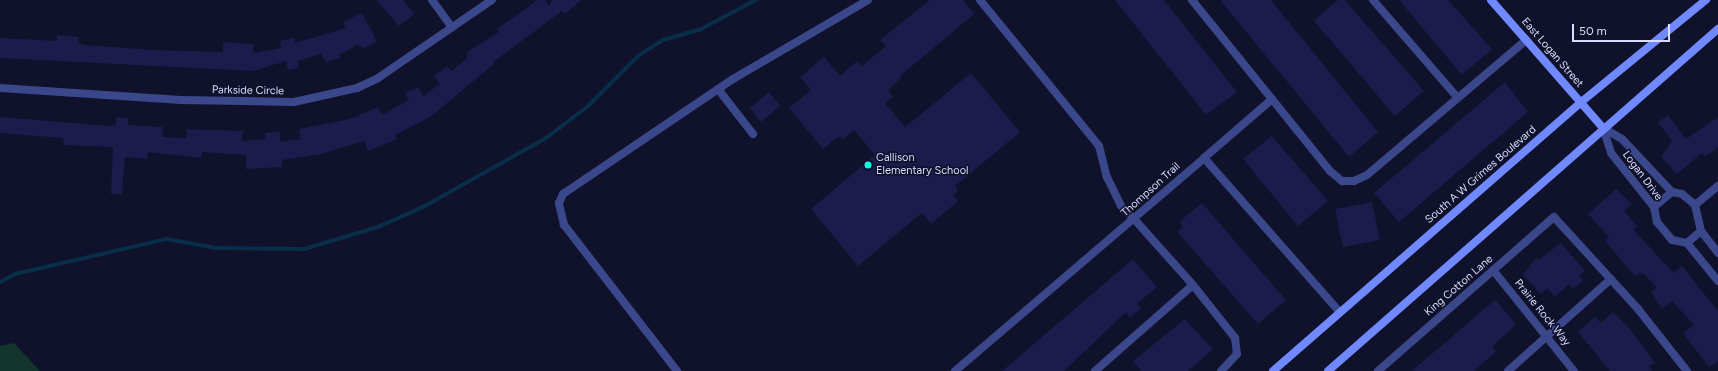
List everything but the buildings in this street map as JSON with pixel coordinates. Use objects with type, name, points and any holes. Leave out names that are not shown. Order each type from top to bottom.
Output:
[{"type":"main road","name":"East Logan Street","points":[[1491,0],[1580,103]]},
{"type":"main road","name":"South A W Grimes Boulevard","points":[[1273,371],[1580,103],[1695,7],[1706,0]]},
{"type":"main road","points":[[1328,371],[1718,29]]},
{"type":"main road","name":"Logan Drive","points":[[1580,103],[1604,128]]},
{"type":"street","points":[[432,0],[452,28]]},
{"type":"street","name":"Parkside Circle","points":[[0,88],[181,100],[294,102],[357,88],[371,81],[492,0]]},
{"type":"street","points":[[677,371],[564,225],[559,203],[572,185],[718,89],[868,0]]},
{"type":"street","points":[[980,0],[1099,146],[1107,177],[1121,206],[1193,285],[1230,330],[1238,347],[1237,354],[1221,371]]},
{"type":"street","points":[[1192,0],[1330,171],[1342,181],[1354,181],[1366,175],[1526,40]]},
{"type":"street","points":[[1373,0],[1457,97]]},
{"type":"street","points":[[718,89],[753,134]]},
{"type":"street","name":"Thompson Trail","points":[[954,371],[1135,220],[1272,99]]},
{"type":"street","name":"Logan Drive","points":[[1604,128],[1622,139],[1672,192],[1682,194],[1695,205]]},
{"type":"street","name":"Logan Drive","points":[[1604,128],[1611,153],[1654,207],[1657,222],[1672,240],[1687,243]]},
{"type":"street","points":[[1204,158],[1340,312]]},
{"type":"street","points":[[1718,186],[1695,205],[1701,231],[1718,253]]},
{"type":"street","points":[[1654,207],[1672,192]]},
{"type":"street","name":"King Cotton Lane","points":[[1378,371],[1554,217],[1611,279]]},
{"type":"street","points":[[1701,231],[1687,243],[1718,281]]},
{"type":"street","name":"Prairie Rock Way","points":[[1493,270],[1548,336],[1574,371]]},
{"type":"street","points":[[1508,371],[1611,279],[1687,371]]},
{"type":"street","points":[[1095,371],[1193,285]]},
{"type":"green space","points":[[14,343],[40,371],[0,371],[0,346]]},
{"type":"waterway","points":[[0,282],[15,274],[167,239],[216,248],[304,249],[378,227],[423,207],[546,138],[587,107],[638,56],[663,40],[701,29],[756,0]]},
{"type":"place","name":"Callison Elementary School","points":[[868,165]]}]
